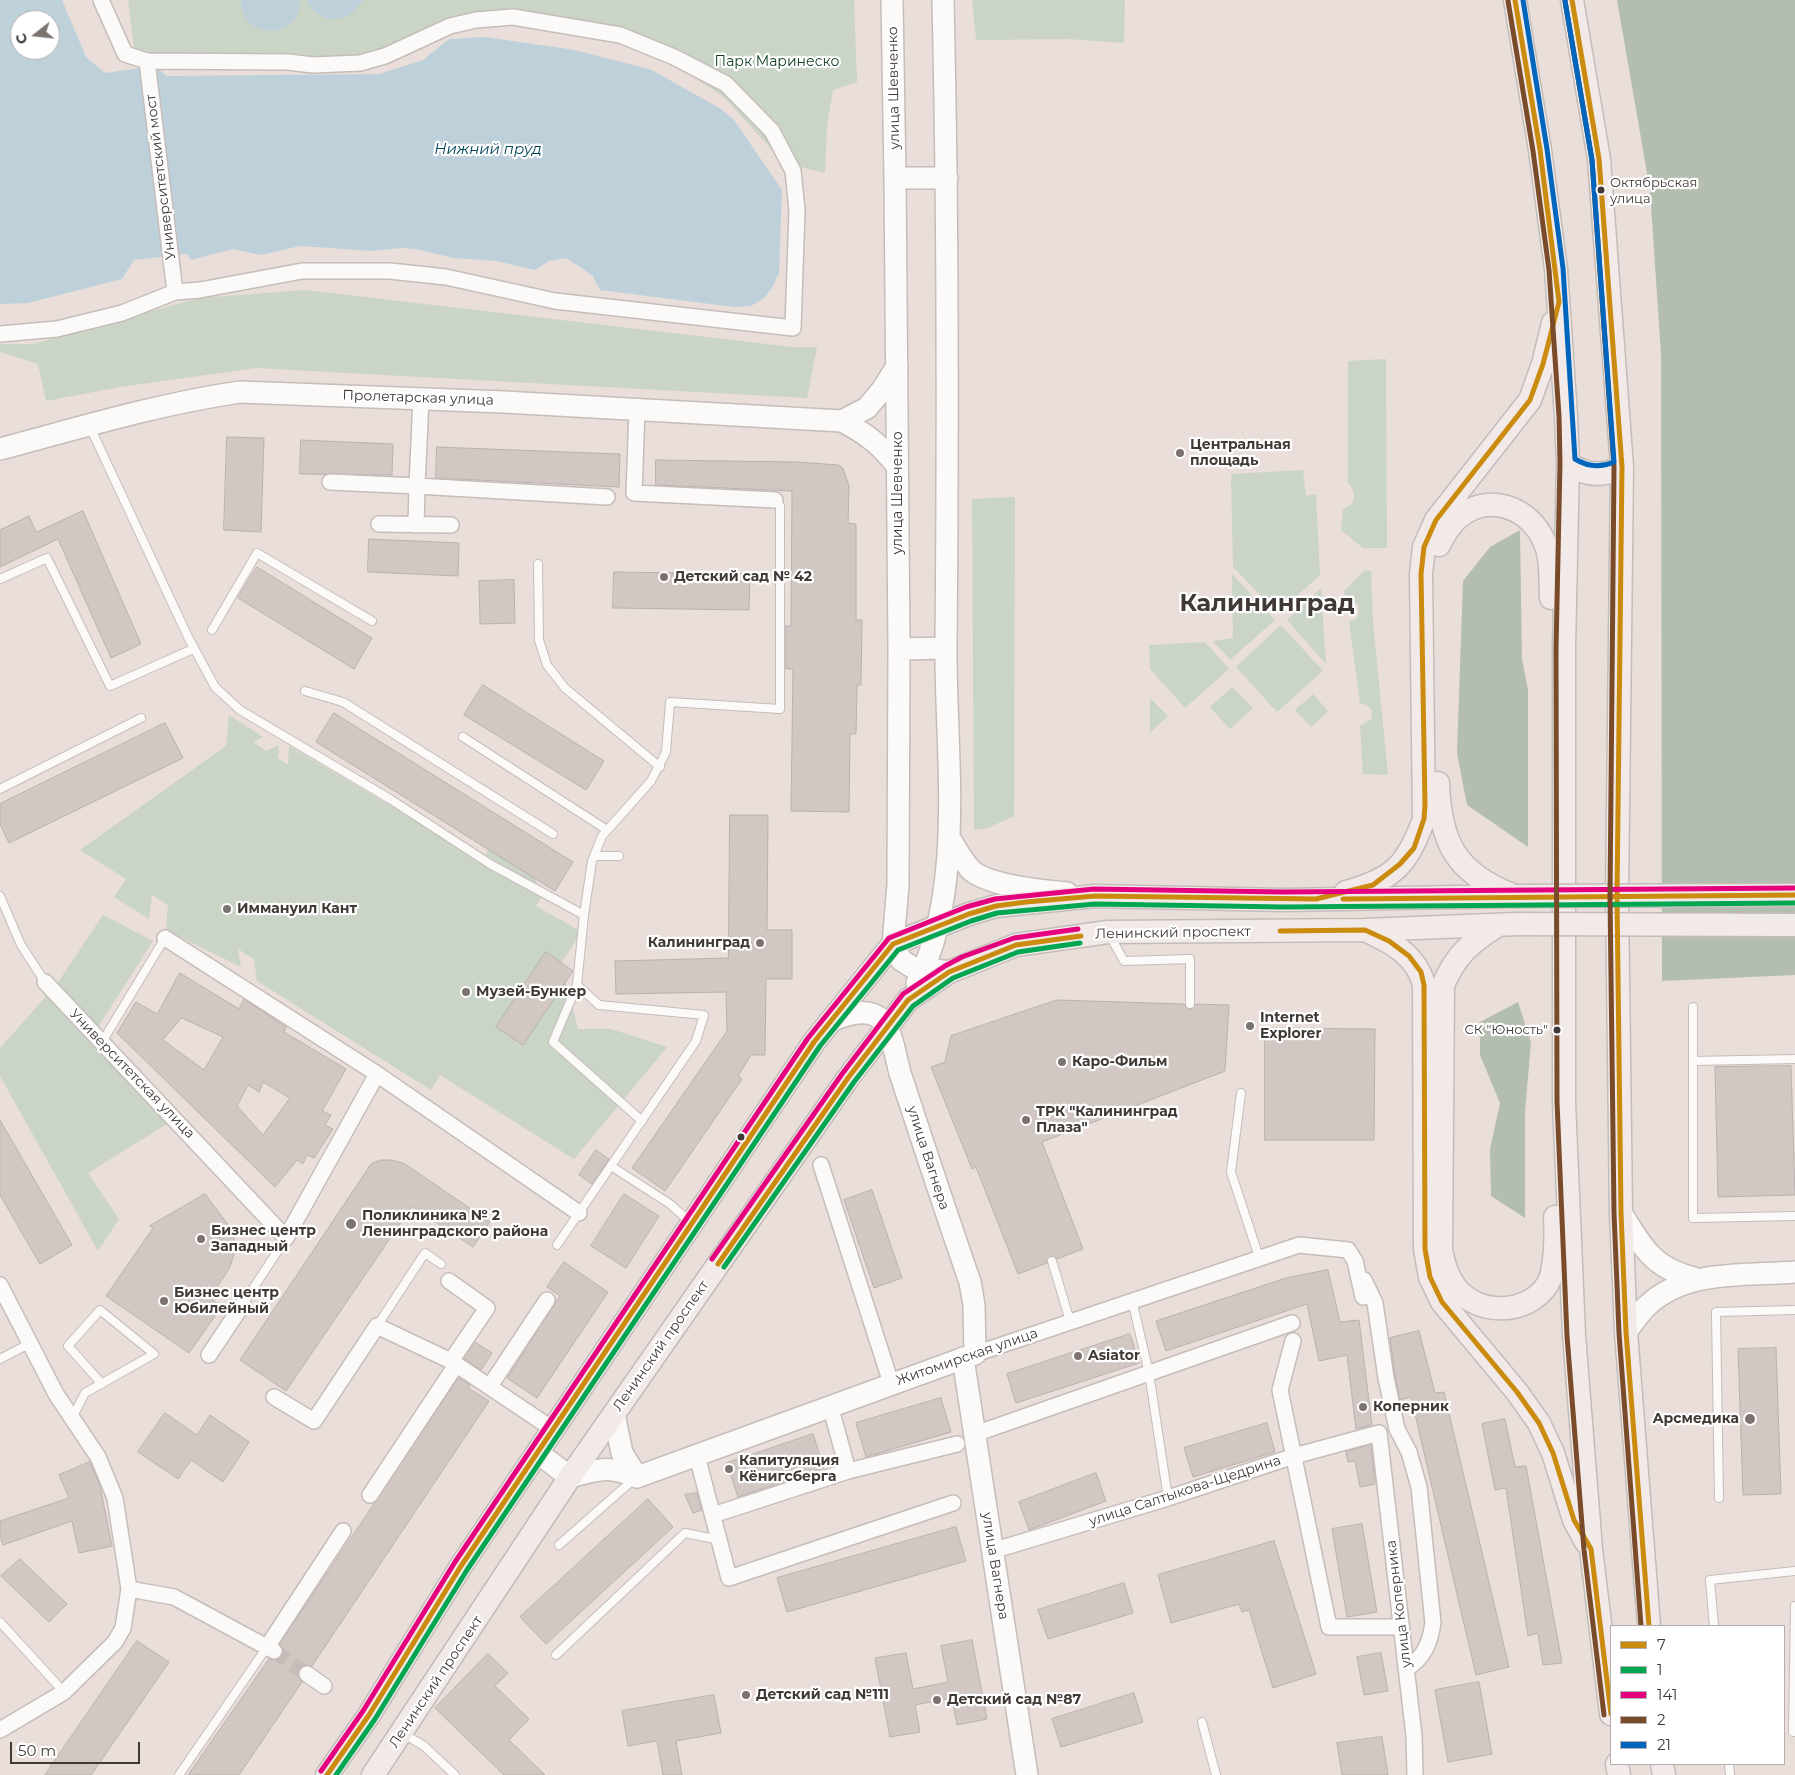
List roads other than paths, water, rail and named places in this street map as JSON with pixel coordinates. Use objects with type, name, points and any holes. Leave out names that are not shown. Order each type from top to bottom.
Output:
[{"type":"main road","name":"улица Шевченко","points":[[892,0],[896,178],[899,649],[898,885],[893,944]]},
{"type":"main road","points":[[908,1000],[923,970],[937,927],[944,886],[949,837],[946,648],[947,178],[944,0]]},
{"type":"main road","points":[[1515,0],[1540,150],[1558,302],[1568,463],[1564,648],[1564,1102],[1574,1334],[1590,1549],[1610,1706]]},
{"type":"main road","points":[[1572,0],[1599,159],[1622,467],[1617,896],[1621,1214],[1626,1332],[1649,1625]]},
{"type":"main road","points":[[896,178],[947,178]]},
{"type":"main road","points":[[1316,899],[1373,885],[1400,864],[1414,848],[1424,819],[1425,804],[1420,574],[1424,546],[1436,520],[1530,400],[1543,364],[1558,302]]},
{"type":"main road","points":[[842,421],[867,408],[882,390],[897,366]]},
{"type":"main road","name":"Пролетарская улица","points":[[0,449],[201,398],[240,392],[421,398],[842,421],[866,433],[885,450],[897,466]]},
{"type":"main road","points":[[1568,463],[1580,472],[1592,474],[1610,473],[1622,467]]},
{"type":"main road","points":[[1515,896],[1485,883],[1470,872],[1447,841],[1440,819],[1434,574],[1436,550],[1447,530],[1459,517],[1475,508],[1491,505],[1506,506],[1520,512],[1533,522],[1545,542],[1550,572],[1551,626],[1564,648]]},
{"type":"main road","points":[[899,649],[946,648]]},
{"type":"main road","points":[[949,837],[970,869],[978,875],[1034,890],[1095,896],[1316,899],[1795,895]]},
{"type":"main road","points":[[327,1775],[369,1714],[461,1566],[829,1022],[893,944],[996,906],[1095,896]]},
{"type":"main road","points":[[1507,925],[1473,942],[1459,956],[1443,984],[1441,1250],[1446,1273],[1458,1290],[1473,1302],[1489,1308],[1506,1310],[1539,1295],[1548,1284],[1554,1261],[1556,1224],[1553,1169],[1564,1102]]},
{"type":"main road","name":"Ленинский проспект","points":[[373,1775],[570,1477],[842,1086],[908,1000],[949,972],[1016,945],[1108,932],[1364,930],[1507,925],[1795,925]]},
{"type":"main road","points":[[1364,930],[1389,941],[1409,956],[1421,972],[1424,985],[1425,1249],[1430,1277],[1442,1302],[1517,1392],[1539,1423],[1552,1453],[1574,1520],[1590,1549]]},
{"type":"main road","points":[[893,944],[902,960],[912,968],[949,972]]},
{"type":"main road","points":[[829,1022],[861,1012],[874,1014],[887,1026]]},
{"type":"main road","name":"улица Вагнера","points":[[887,1026],[900,1072],[970,1282],[974,1305],[969,1356],[966,1439],[992,1552],[1027,1775]]},
{"type":"main road","points":[[1621,1214],[1653,1260],[1679,1274],[1697,1279],[1795,1272]]},
{"type":"main road","points":[[1626,1332],[1647,1305],[1661,1295],[1697,1279]]},
{"type":"main road","name":"Житомирская улица","points":[[637,1476],[697,1456],[830,1405],[969,1356]]},
{"type":"main road","points":[[614,1414],[622,1453],[637,1476]]},
{"type":"main road","points":[[538,1453],[570,1477],[597,1469],[617,1468],[637,1476]]},
{"type":"street","points":[[0,334],[57,329],[122,313],[175,292],[200,290],[302,271],[390,271],[446,277],[555,301],[793,328],[797,210],[794,171],[772,131],[726,84],[674,57],[620,36],[513,17],[476,20],[450,26],[385,56],[360,63],[313,65],[288,62],[147,61],[126,54],[101,0]]},
{"type":"street","name":"Университетский мост","points":[[147,61],[175,292]]},
{"type":"street","points":[[416,525],[421,398]]},
{"type":"street","points":[[637,410],[634,494],[775,500]]},
{"type":"street","points":[[330,482],[608,497]]},
{"type":"street","points":[[379,524],[452,525]]},
{"type":"street","points":[[165,938],[377,1074],[579,1213]]},
{"type":"street","name":"Университетская улица","points":[[44,982],[286,1238]]},
{"type":"street","points":[[286,1238],[377,1074]]},
{"type":"street","points":[[821,1165],[891,1383]]},
{"type":"street","name":"Житомирская улица","points":[[969,1356],[1299,1244],[1348,1250],[1355,1261]]},
{"type":"street","points":[[1355,1261],[1363,1296]]},
{"type":"street","points":[[1355,1261],[1375,1302],[1386,1378],[1397,1429],[1409,1452],[1419,1488],[1432,1623],[1430,1642],[1416,1662],[1406,1668]]},
{"type":"street","points":[[370,1495],[487,1308],[449,1281]]},
{"type":"street","points":[[0,1285],[29,1344],[72,1418],[98,1457],[115,1498],[129,1589],[124,1628],[116,1642],[64,1692],[0,1730]]},
{"type":"street","points":[[490,1386],[547,1300]]},
{"type":"street","points":[[209,1355],[243,1304]]},
{"type":"street","points":[[713,1515],[848,1471],[966,1439],[1292,1323]]},
{"type":"street","points":[[274,1397],[314,1421],[377,1326],[454,1363],[554,1430]]},
{"type":"street","points":[[1293,1341],[1280,1390],[1329,1627],[1401,1627]]},
{"type":"street","points":[[830,1405],[848,1471]]},
{"type":"street","name":"улица Коперника","points":[[1379,1433],[1414,1736],[1415,1775]]},
{"type":"street","name":"улица Салтыкова-Щедрина","points":[[992,1552],[1168,1498],[1294,1456],[1379,1433]]},
{"type":"street","points":[[697,1456],[729,1578],[953,1503]]},
{"type":"street","points":[[129,1589],[174,1597],[271,1649],[343,1531]]},
{"type":"street","points":[[307,1674],[324,1686]]},
{"type":"lane","points":[[89,425],[194,648],[215,687],[240,710],[390,799],[490,864],[584,915]]},
{"type":"lane","points":[[642,1120],[552,1042],[577,985],[584,915],[594,856],[607,830],[651,781],[660,767],[666,752],[670,702],[780,709],[780,506],[775,500]]},
{"type":"lane","points":[[212,630],[258,554],[372,621]]},
{"type":"lane","points":[[0,579],[47,558],[110,686],[194,648]]},
{"type":"lane","points":[[538,564],[539,640],[547,664],[565,688],[660,767]]},
{"type":"lane","points":[[305,691],[342,702],[553,834]]},
{"type":"lane","points":[[0,789],[141,718]]},
{"type":"lane","points":[[463,737],[607,830]]},
{"type":"lane","points":[[594,856],[619,856]]},
{"type":"lane","name":"Университетская улица","points":[[0,896],[22,945],[44,982]]},
{"type":"lane","points":[[1108,932],[1124,961],[1190,959],[1190,1004]]},
{"type":"lane","points":[[102,1042],[165,938]]},
{"type":"lane","points":[[556,1245],[696,1041],[704,1015],[599,1006],[577,985]]},
{"type":"lane","points":[[1693,1007],[1693,1218],[1795,1216]]},
{"type":"lane","points":[[1693,1061],[1795,1059]]},
{"type":"lane","points":[[1241,1093],[1231,1172],[1259,1257]]},
{"type":"lane","points":[[611,1166],[670,1204],[692,1224]]},
{"type":"lane","points":[[243,1304],[286,1238]]},
{"type":"lane","points":[[377,1326],[425,1252],[441,1264]]},
{"type":"lane","points":[[1052,1261],[1070,1321]]},
{"type":"lane","points":[[1132,1300],[1149,1373],[1168,1498]]},
{"type":"lane","points":[[72,1418],[85,1393],[102,1384],[154,1354],[100,1310],[68,1346],[102,1384]]},
{"type":"lane","points":[[1719,1498],[1716,1312],[1795,1310]]},
{"type":"lane","points":[[0,1359],[29,1344]]},
{"type":"lane","points":[[559,1545],[637,1476]]},
{"type":"lane","points":[[556,1655],[685,1533],[720,1540]]},
{"type":"lane","points":[[1714,1625],[1710,1580],[1795,1571]]},
{"type":"lane","points":[[1795,1606],[1793,1732],[1795,1732]]},
{"type":"lane","points":[[0,1622],[64,1692]]},
{"type":"lane","points":[[178,1775],[271,1649]]},
{"type":"lane","points":[[1202,1722],[1216,1775]]},
{"type":"lane","points":[[402,1733],[424,1746],[455,1775]]},
{"type":"water","name":"Нижний пруд","points":[[0,0],[62,0],[86,57],[105,73],[155,66],[167,76],[379,74],[423,60],[449,39],[485,37],[575,50],[652,70],[721,109],[734,120],[782,190],[779,273],[772,288],[764,298],[751,306],[734,307],[600,290],[592,275],[566,258],[549,261],[535,270],[496,261],[454,258],[416,249],[402,248],[372,251],[300,246],[261,255],[233,249],[191,260],[187,254],[134,260],[122,279],[28,303],[0,304]]},
{"type":"water","points":[[241,0],[300,0],[298,13],[291,23],[282,29],[270,31],[259,29],[250,23],[243,13]]},
{"type":"water","points":[[307,0],[363,0],[350,14],[343,18],[335,19],[319,15]]},
{"type":"tunnel","points":[[274,1651],[307,1674]]},
{"type":"place","name":"Октябрьская улица","points":[[1601,190]]},
{"type":"place","name":"Центральная площадь","points":[[1180,453]]},
{"type":"place","name":"Детский сад № 42","points":[[664,577]]},
{"type":"place","name":"Иммануил Кант","points":[[227,909]]},
{"type":"place","name":"Калининград","points":[[760,943]]},
{"type":"place","name":"Музей-Бункер","points":[[466,992]]},
{"type":"place","name":"Internet Explorer","points":[[1250,1026]]},
{"type":"place","name":"СК \"Юность\"","points":[[1557,1030]]},
{"type":"place","name":"Каро-Фильм","points":[[1062,1062]]},
{"type":"place","name":"ТРК \"Калининград Плаза\"","points":[[1026,1120]]},
{"type":"place","name":"Поликлиника № 2 Ленинградского района","points":[[351,1224]]},
{"type":"place","name":"Бизнес центр Западный","points":[[201,1239]]},
{"type":"place","name":"Бизнес центр Юбилейный","points":[[164,1301]]},
{"type":"place","name":"Asiator","points":[[1078,1356]]},
{"type":"place","name":"Коперник","points":[[1363,1407]]},
{"type":"place","name":"Арсмедика","points":[[1750,1419]]},
{"type":"place","name":"Капитуляция Кёнигсберга","points":[[729,1469]]},
{"type":"place","name":"Детский сад №111","points":[[746,1695]]},
{"type":"place","name":"Детский сад №87","points":[[937,1700]]},
{"type":"district","name":"Калининград","points":[[1267,604]]},
{"type":"park label","name":"Парк Маринеско","points":[[777,62]]}]
